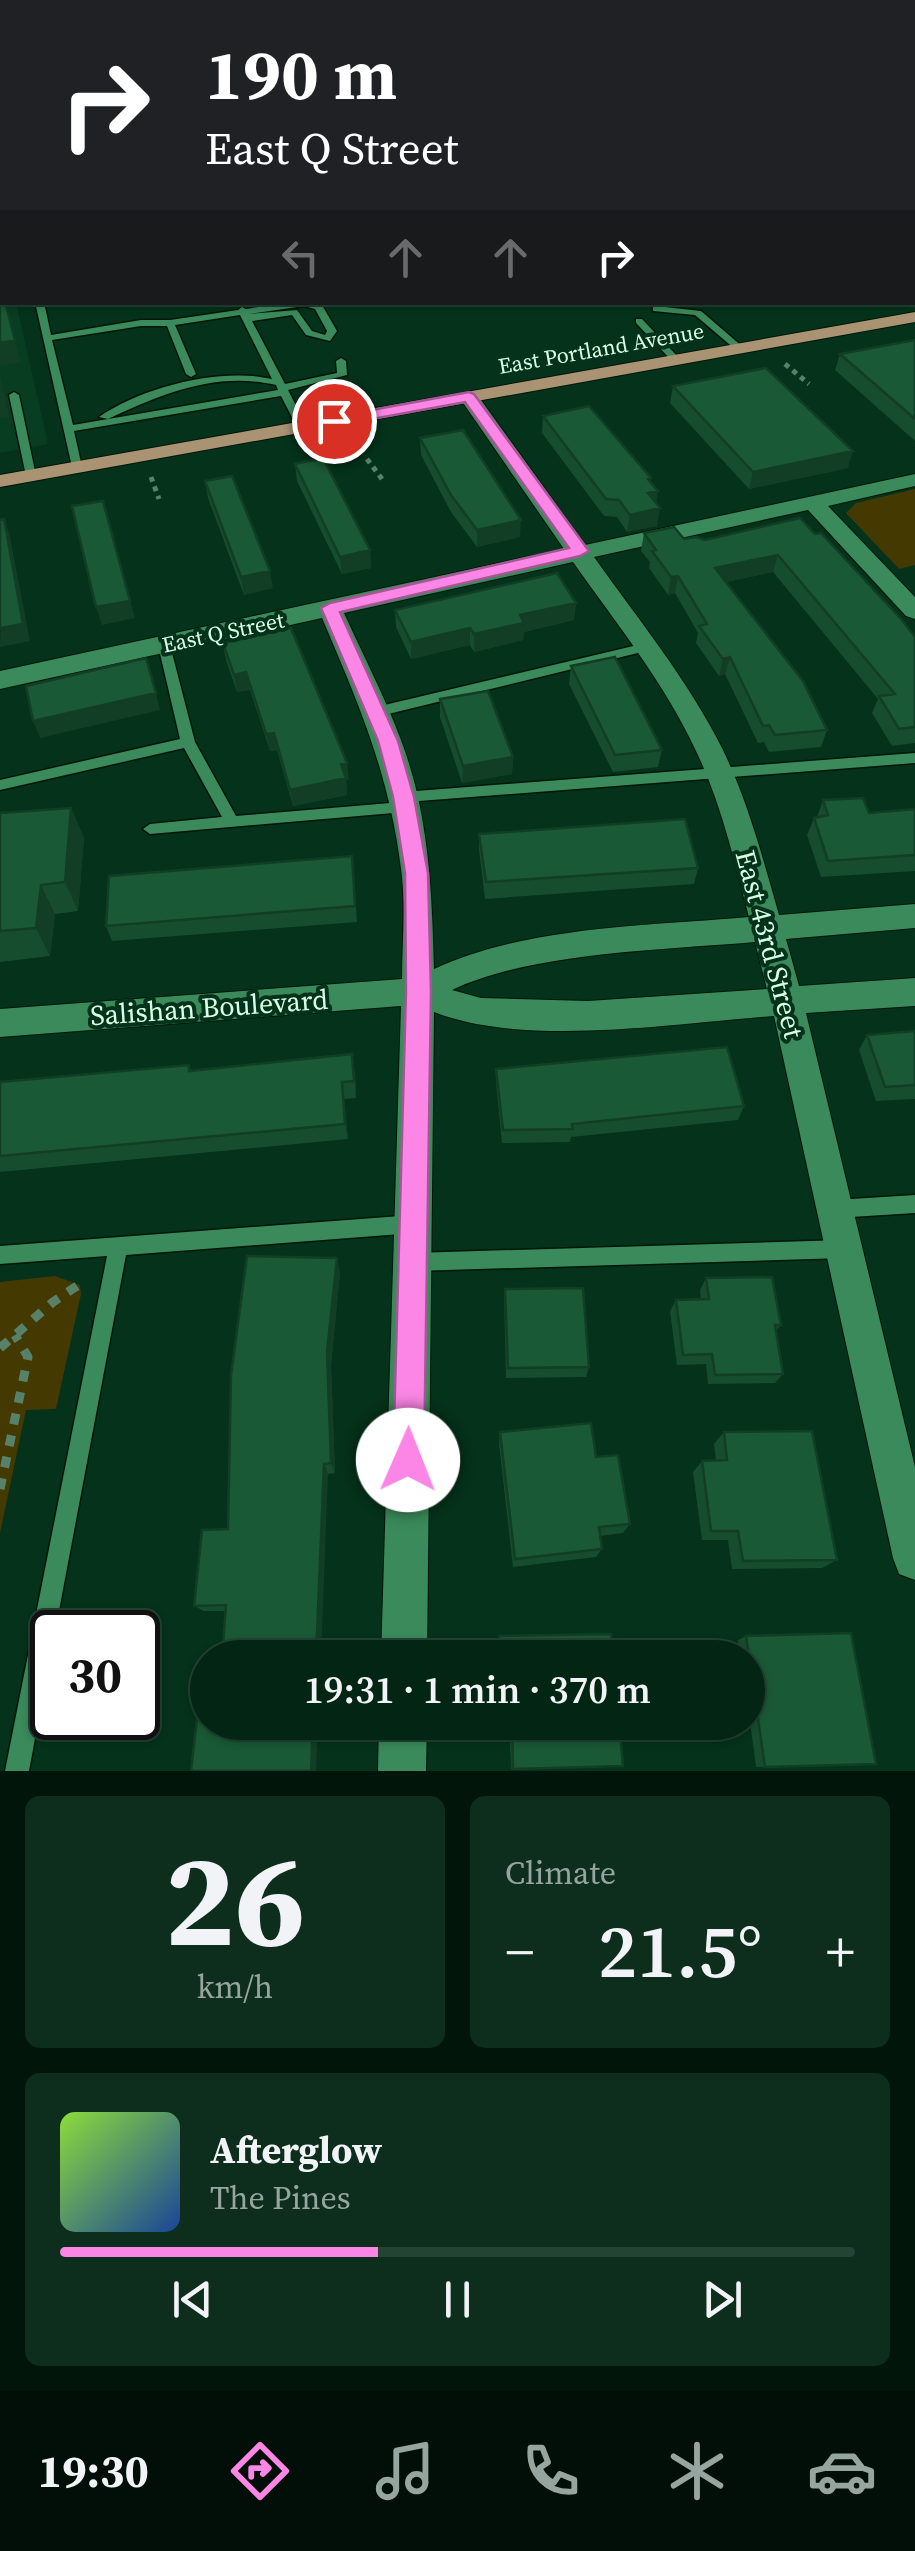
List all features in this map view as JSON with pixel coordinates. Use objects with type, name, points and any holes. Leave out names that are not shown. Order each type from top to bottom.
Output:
[{"type":"main road","name":"East Portland Avenue","points":[[0,481],[915,317]]},
{"type":"street","name":"East 43rd Street","points":[[469,397],[646,647],[700,734],[739,825],[768,927],[915,1558]]},
{"type":"street","name":"East Q Street","points":[[0,680],[915,480]]},
{"type":"street","points":[[813,503],[915,611]]},
{"type":"street","points":[[330,608],[376,712],[404,802],[417,873],[404,1640]]},
{"type":"street","name":"Salishan Boulevard","points":[[0,1024],[418,992],[471,966],[545,951],[915,916]]},
{"type":"street","name":"Salishan Boulevard","points":[[418,992],[481,1012],[588,1015],[915,992]]},
{"type":"street","points":[[402,1771],[403,1740]]},
{"type":"lane","points":[[39,305],[76,428],[77,467]]},
{"type":"lane","points":[[47,338],[304,305]]},
{"type":"lane","points":[[242,311],[294,312],[309,332],[327,339],[332,332],[315,305]]},
{"type":"lane","points":[[656,309],[698,314],[740,348]]},
{"type":"lane","points":[[242,311],[302,427]]},
{"type":"lane","points":[[639,322],[676,360]]},
{"type":"lane","points":[[170,323],[191,374]]},
{"type":"lane","points":[[76,428],[342,375],[341,361]]},
{"type":"lane","points":[[76,428],[173,388],[250,376],[282,388]]},
{"type":"lane","points":[[14,395],[31,476]]},
{"type":"lane","points":[[164,645],[188,742],[232,822]]},
{"type":"lane","points":[[376,712],[646,647]]},
{"type":"lane","points":[[0,785],[188,742]]},
{"type":"lane","points":[[150,829],[404,802],[915,758]]},
{"type":"lane","points":[[835,1209],[915,1204]]},
{"type":"lane","points":[[0,1255],[118,1246],[413,1243],[844,1249]]},
{"type":"lane","points":[[18,1771],[118,1246]]},
{"type":"path","points":[[798,375],[809,384]]},
{"type":"path","points":[[366,458],[382,479]]},
{"type":"path","points":[[151,476],[159,499]]},
{"type":"path","points":[[0,1348],[54,1302],[83,1284],[118,1246]]},
{"type":"path","points":[[0,1490],[28,1358],[15,1335]]},
{"type":"shaded area","points":[[0,305],[16,305],[48,444],[0,453]]},
{"type":"shaded area","points":[[915,489],[915,565],[899,569],[846,513],[856,503]]},
{"type":"shaded area","points":[[55,1276],[80,1285],[81,1294],[56,1409],[26,1410],[0,1533],[0,1282]]},
{"type":"building","points":[[0,305],[6,305],[15,340],[0,343]]},
{"type":"building","points":[[915,340],[915,419],[840,354]]},
{"type":"building","points":[[766,368],[853,451],[753,472],[673,386]]},
{"type":"building","points":[[589,406],[651,478],[648,479],[658,491],[648,493],[660,508],[630,515],[619,500],[606,499],[543,416]]},
{"type":"building","points":[[463,430],[521,520],[477,530],[451,495],[420,438]]},
{"type":"building","points":[[323,458],[370,550],[340,557],[295,464]]},
{"type":"building","points":[[232,476],[270,571],[241,577],[205,481]]},
{"type":"building","points":[[103,501],[130,601],[96,607],[72,506]]},
{"type":"building","points":[[800,518],[815,534],[821,533],[915,637],[915,727],[899,729],[879,696],[895,694],[778,555],[715,568],[803,681],[827,730],[775,735],[769,725],[763,726],[730,657],[723,659],[699,626],[707,624],[678,576],[671,577],[652,551],[656,550],[644,533],[674,527],[684,539],[705,540]]},
{"type":"building","points":[[4,519],[23,624],[0,628],[0,520]]},
{"type":"building","points":[[557,573],[576,603],[520,615],[524,623],[474,634],[470,628],[411,642],[395,610]]},
{"type":"building","points":[[291,628],[347,763],[341,764],[346,778],[290,790],[274,733],[266,734],[246,672],[234,675],[223,643]]},
{"type":"building","points":[[615,657],[662,750],[615,755],[571,666]]},
{"type":"building","points":[[146,658],[156,693],[33,721],[26,686]]},
{"type":"building","points":[[488,691],[513,757],[463,766],[440,699]]},
{"type":"building","points":[[863,798],[869,813],[915,809],[915,855],[828,861],[814,818],[828,815],[823,800]]},
{"type":"building","points":[[71,808],[65,882],[41,885],[36,928],[0,931],[0,813]]},
{"type":"building","points":[[685,819],[698,868],[486,882],[479,834]]},
{"type":"building","points":[[352,856],[355,906],[106,926],[109,876]]},
{"type":"building","points":[[915,1031],[915,1085],[885,1087],[867,1035]]},
{"type":"building","points":[[727,1047],[744,1106],[572,1124],[573,1129],[503,1130],[496,1069]]},
{"type":"building","points":[[352,1054],[354,1081],[342,1082],[345,1124],[0,1156],[0,1082],[189,1065],[189,1071]]},
{"type":"building","points":[[247,1256],[337,1258],[327,1352],[331,1463],[324,1464],[317,1640],[223,1640],[226,1605],[194,1606],[202,1530],[228,1529],[231,1375]]},
{"type":"building","points":[[772,1277],[781,1325],[775,1325],[783,1374],[715,1375],[712,1354],[683,1355],[676,1300],[709,1299],[706,1278]]},
{"type":"building","points":[[583,1288],[589,1367],[508,1368],[505,1289]]},
{"type":"building","points":[[591,1423],[596,1457],[618,1455],[630,1524],[599,1527],[602,1549],[515,1559],[500,1432]]},
{"type":"building","points":[[812,1431],[837,1560],[743,1561],[738,1531],[711,1531],[702,1461],[727,1460],[724,1432]]},
{"type":"building","points":[[851,1633],[876,1764],[765,1767],[761,1740],[765,1740],[765,1640],[747,1640],[746,1636]]},
{"type":"building","points":[[611,1634],[612,1640],[499,1640],[499,1636]]},
{"type":"building","points":[[195,1740],[312,1740],[311,1771],[191,1771]]},
{"type":"building","points":[[512,1740],[621,1740],[623,1766],[513,1769]]},
{"type":"route","points":[[334,421],[469,397],[580,551],[330,608],[388,741],[404,797],[417,873],[408,1460]]}]
